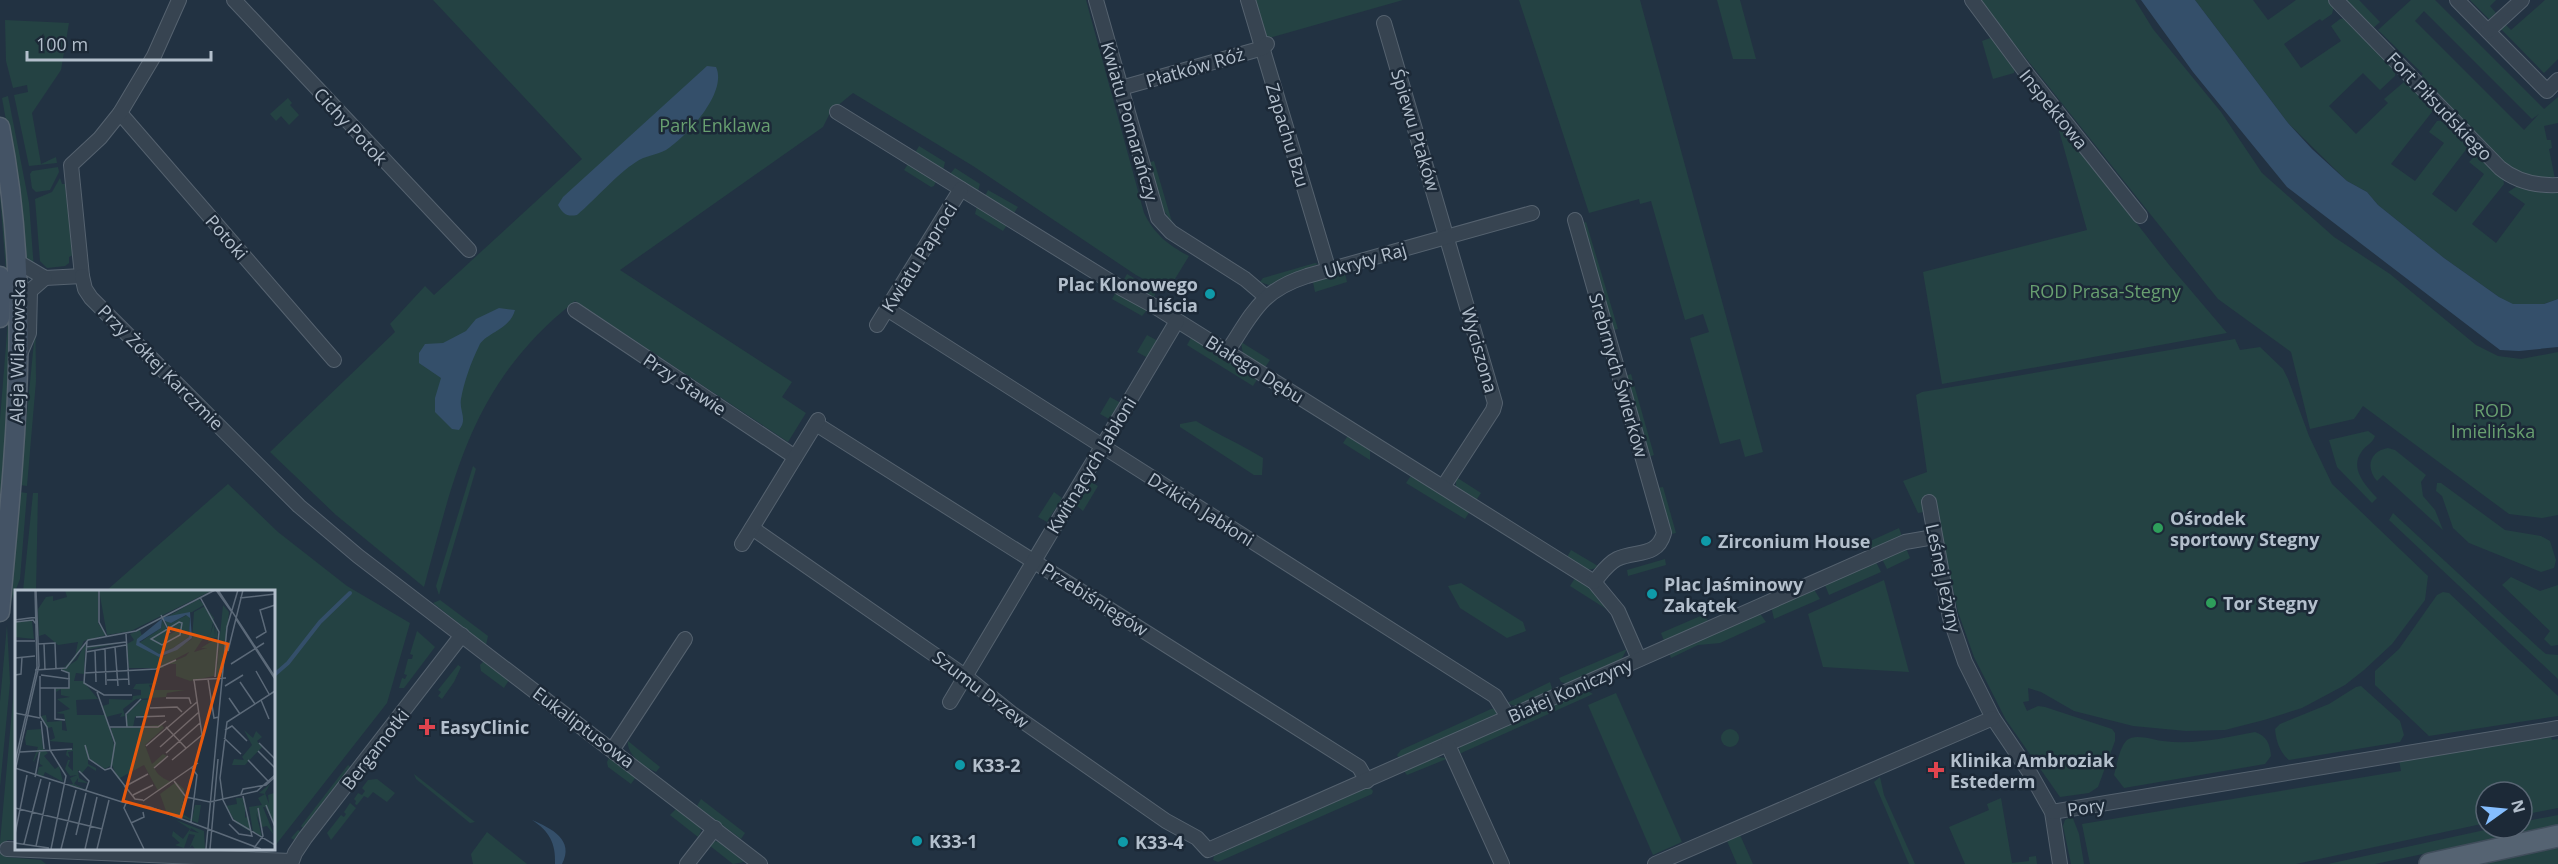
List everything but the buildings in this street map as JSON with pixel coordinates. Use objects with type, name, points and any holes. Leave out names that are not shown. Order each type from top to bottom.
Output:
[{"type":"main road","name":"Aleja Wilanowska","points":[[0,127],[10,183],[18,262],[20,355],[17,417],[0,612]]},
{"type":"main road","name":"Aleja Wilanowska","points":[[0,276],[0,318]]},
{"type":"main road","points":[[2430,864],[2558,836]]},
{"type":"street","points":[[18,262],[45,278],[82,276],[71,165],[100,138],[120,113],[154,56],[179,0]]},
{"type":"street","name":"Cichy Potok","points":[[234,0],[469,250]]},
{"type":"street","name":"Kwiatu Pomarańczy","points":[[1096,0],[1158,218],[1171,232],[1245,279],[1265,296]]},
{"type":"street","name":"Zapachu Bzu","points":[[1248,0],[1265,46],[1329,271]]},
{"type":"street","name":"Inspektowa","points":[[1972,0],[2027,75],[2140,216]]},
{"type":"street","name":"Fort Piłsudskiego","points":[[2336,0],[2500,168],[2513,177],[2530,183],[2558,184]]},
{"type":"street","points":[[2457,0],[2547,91],[2558,80]]},
{"type":"street","points":[[2488,31],[2522,0]]},
{"type":"street","name":"Śpiewu Ptaków","points":[[1384,23],[1420,152],[1433,184],[1448,237]]},
{"type":"street","name":"Płatków Róż","points":[[1121,88],[1265,46]]},
{"type":"street","name":"Białego Dębu","points":[[837,112],[1227,352],[1594,582],[1618,611],[1640,659]]},
{"type":"street","name":"Potoki","points":[[120,113],[334,360]]},
{"type":"street","name":"Kwiatu Paproci","points":[[877,325],[961,189]]},
{"type":"street","name":"Ukryty Raj","points":[[1227,352],[1265,296],[1295,280],[1532,213]]},
{"type":"street","name":"Srebrnych Świerków","points":[[1575,220],[1663,529],[1660,543],[1654,550],[1617,559],[1594,582]]},
{"type":"street","name":"Wyciszona","points":[[1443,487],[1493,410],[1494,403],[1448,237]]},
{"type":"street","name":"Przy Żółtej Karczmie","points":[[82,276],[85,289],[91,298],[299,506],[406,592]]},
{"type":"street","points":[[20,355],[29,333],[30,291],[45,278]]},
{"type":"street","name":"Dzikich Jabłoni","points":[[886,309],[1496,696],[1508,717]]},
{"type":"street","name":"Przy Stawie","points":[[575,310],[795,457]]},
{"type":"street","name":"Kwitnących Jabłoni","points":[[950,702],[1177,321]]},
{"type":"street","name":"Przebiśniegów","points":[[795,457],[817,422],[1359,767],[1367,781]]},
{"type":"street","points":[[742,544],[795,457]]},
{"type":"street","name":"Leśnej Jeżyny","points":[[1929,502],[1950,618],[1965,662],[1993,718]]},
{"type":"street","name":"Szumu Drzew","points":[[752,528],[965,676],[1011,713],[1098,774],[1166,821],[1197,838],[1208,850]]},
{"type":"street","name":"Białej Koniczyny","points":[[1208,850],[1905,542],[1934,537]]},
{"type":"street","name":"Eukaliptusowa","points":[[406,592],[760,864]]},
{"type":"street","name":"Bergamotki","points":[[291,863],[305,838],[462,635]]},
{"type":"street","points":[[613,749],[685,639]]},
{"type":"street","points":[[1655,864],[1993,718]]},
{"type":"street","name":"Pory","points":[[1993,718],[2030,773],[2052,812],[2558,729]]},
{"type":"street","points":[[1448,745],[1502,864]]},
{"type":"street","points":[[2052,812],[2060,864]]},
{"type":"street","points":[[687,864],[715,828]]},
{"type":"street","points":[[7,849],[59,858],[291,863]]},
{"type":"green space","name":"Park Enklawa","points":[[433,0],[1086,0],[1144,213],[1163,239],[1189,256],[1167,292],[1136,275],[973,166],[853,93],[831,111],[823,127],[620,270],[792,382],[782,397],[806,413],[788,442],[575,301],[541,332],[513,363],[491,396],[473,430],[447,504],[424,587],[336,515],[270,452],[395,332],[390,324],[425,286],[434,295],[582,159]]},
{"type":"green space","points":[[1253,0],[1403,0],[1266,39]]},
{"type":"green space","points":[[1519,0],[1640,0],[1763,452],[1745,457],[1740,439],[1720,444],[1690,338],[1709,332],[1703,314],[1685,320],[1651,201],[1640,204],[1639,199],[1589,213]]},
{"type":"green space","points":[[1717,0],[1740,0],[1756,59],[1733,59]]},
{"type":"green space","name":"ROD Imielińska","points":[[1977,0],[2135,0],[2153,29],[2221,112],[2262,173],[2334,237],[2390,274],[2476,345],[2498,356],[2521,359],[2558,352],[2558,515],[2542,518],[2509,514],[2363,406],[2354,419],[2310,429],[2291,352],[2218,299],[2013,42],[2006,39]]},
{"type":"green space","points":[[2195,0],[2253,0],[2268,20],[2296,0],[2329,0],[2334,6],[2332,14],[2322,21],[2320,19],[2284,44],[2301,68],[2341,41],[2331,26],[2345,18],[2396,70],[2395,76],[2380,90],[2363,73],[2329,106],[2356,134],[2388,103],[2384,99],[2404,82],[2433,107],[2432,112],[2391,164],[2415,181],[2444,143],[2429,132],[2437,121],[2446,120],[2468,144],[2468,147],[2432,194],[2456,212],[2484,174],[2469,162],[2474,157],[2480,156],[2503,177],[2504,184],[2472,224],[2496,243],[2525,204],[2508,192],[2519,185],[2558,189],[2558,299],[2544,304],[2512,304],[2499,297],[2444,258],[2378,205],[2367,192],[2347,181],[2288,123]]},
{"type":"green space","points":[[2344,0],[2359,0],[2380,22],[2372,29]]},
{"type":"green space","points":[[2411,0],[2435,0],[2544,109],[2558,97],[2558,123],[2544,126],[2547,140],[2551,140],[2552,148],[2549,149],[2555,179],[2538,179],[2511,170],[2419,78],[2423,74],[2378,30]],"holes":[[[2424,11],[2532,119],[2539,114],[2524,130],[2415,21]]]},
{"type":"green space","points":[[2470,0],[2496,0],[2490,6],[2496,13],[2489,19]]},
{"type":"green space","points":[[2545,0],[2558,0],[2558,59],[2544,73],[2500,28],[2505,24],[2511,30]]},
{"type":"green space","points":[[5,20],[69,23],[61,70],[32,113],[41,164],[56,157],[57,163],[29,166],[14,95],[28,92],[27,85],[13,88],[6,61]]},
{"type":"green space","points":[[1993,37],[2005,58],[2015,68],[2014,73],[1993,79],[1982,41]]},
{"type":"green space","points":[[8,96],[29,203],[34,269],[26,257],[20,199],[2,98]]},
{"type":"green space","points":[[288,98],[292,103],[290,105],[299,115],[289,125],[281,116],[276,121],[270,114]]},
{"type":"green space","name":"ROD Prasa-Stegny","points":[[2056,120],[2170,266],[2227,333],[1942,384],[1923,272],[2087,230]]},
{"type":"green space","points":[[919,146],[945,162],[943,170],[915,153]]},
{"type":"green space","points":[[1154,161],[1172,222],[1164,211],[1148,163]]},
{"type":"green space","points":[[908,164],[936,181],[934,186],[931,187],[904,170]]},
{"type":"green space","points":[[58,167],[59,172],[50,190],[36,192],[32,188],[30,174],[32,171]]},
{"type":"green space","points":[[955,168],[980,184],[978,191],[950,174]]},
{"type":"green space","points":[[60,178],[62,184],[65,184],[73,255],[69,257],[69,263],[65,266],[47,268],[40,261],[35,199],[52,192]]},
{"type":"green space","points":[[988,190],[1018,207],[1014,213],[985,196]]},
{"type":"green space","points":[[0,197],[6,221],[12,344],[0,520],[0,419],[9,308]]},
{"type":"green space","points":[[977,206],[1007,225],[1003,231],[975,214]]},
{"type":"green space","points":[[1586,222],[1618,329],[1613,330],[1582,223]]},
{"type":"green space","points":[[1318,264],[1269,285],[1260,282],[1263,278]]},
{"type":"green space","points":[[1345,273],[1347,282],[1315,292],[1313,282]]},
{"type":"green space","points":[[1127,274],[1156,291],[1154,298],[1123,281]]},
{"type":"green space","points":[[35,291],[36,381],[27,486],[20,485],[35,331]]},
{"type":"green space","points":[[1116,292],[1147,310],[1142,316],[1112,299]]},
{"type":"green space","points":[[1147,335],[1158,341],[1148,358],[1137,352]]},
{"type":"green space","points":[[1192,336],[1258,378],[1253,386],[1187,345]]},
{"type":"green space","name":"Ośrodek sportowy Stegny","points":[[2235,339],[2240,350],[2260,347],[2283,369],[2309,436],[2332,484],[2428,576],[2425,600],[2392,644],[2345,685],[2302,708],[2225,730],[2186,731],[2133,726],[2074,711],[2041,692],[2028,688],[2029,701],[2023,702],[2027,711],[2038,706],[2045,707],[2112,729],[2115,733],[2115,741],[2098,787],[2089,793],[2060,797],[2006,720],[1974,657],[1958,612],[1936,510],[1918,513],[1903,481],[1927,472],[1916,395],[1922,392]]},
{"type":"green space","points":[[1241,342],[1270,360],[1264,369],[1243,355]]},
{"type":"green space","points":[[1631,374],[1654,455],[1648,457],[1626,376]]},
{"type":"green space","points":[[1110,397],[1121,403],[1111,420],[1100,414]]},
{"type":"green space","points":[[1196,421],[1263,458],[1262,475],[1254,475],[1180,427],[1180,424]]},
{"type":"green space","points":[[2368,431],[2375,436],[2358,457],[2357,464],[2360,476],[2377,498],[2372,503],[2337,467],[2329,440]]},
{"type":"green space","points":[[1349,434],[1370,449],[1370,460],[1343,443]]},
{"type":"green space","points":[[2388,448],[2395,450],[2426,475],[2421,482],[2423,496],[2435,510],[2443,530],[2383,475],[2377,481],[2373,476],[2370,465],[2373,456]]},
{"type":"green space","points":[[473,466],[476,469],[439,595],[436,586]]},
{"type":"green space","points":[[1412,474],[1470,511],[1465,519],[1406,483]]},
{"type":"green space","points":[[1456,477],[1481,493],[1475,502],[1456,487]]},
{"type":"green space","points":[[1089,481],[1098,486],[1083,511],[1075,504]]},
{"type":"green space","points":[[2437,483],[2441,483],[2505,530],[2541,536],[2550,541],[2556,560],[2554,568],[2541,572],[2469,543],[2453,528],[2442,496],[2436,491]]},
{"type":"green space","points":[[228,484],[278,532],[347,586],[410,623],[387,703],[274,847],[274,590],[107,590]]},
{"type":"green space","points":[[1663,487],[1676,533],[1671,534],[1658,488]]},
{"type":"green space","points":[[19,492],[27,493],[20,579],[9,607]]},
{"type":"green space","points":[[1054,492],[1062,498],[1047,522],[1038,517]]},
{"type":"green space","points":[[33,493],[38,493],[36,590],[23,590]]},
{"type":"green space","points":[[2393,513],[2540,649],[2546,654],[2558,655],[2558,679],[2389,520]]},
{"type":"green space","points":[[1899,528],[1902,536],[1874,549],[1870,547],[1868,542]]},
{"type":"green space","points":[[1906,548],[1910,558],[1887,569],[1882,559]]},
{"type":"green space","points":[[1571,550],[1598,566],[1586,569],[1566,559]]},
{"type":"green space","points":[[1665,559],[1666,565],[1628,576],[1627,570]]},
{"type":"green space","points":[[1876,562],[1881,572],[1829,595],[1825,585]]},
{"type":"green space","points":[[2511,577],[2540,591],[2558,585],[2558,645],[2551,646],[2544,639],[2550,631],[2502,585]]},
{"type":"green space","points":[[1575,578],[1593,591],[1611,612],[1570,586]]},
{"type":"green space","points":[[1884,580],[1909,672],[1823,667],[1808,614]]},
{"type":"green space","points":[[1461,583],[1523,622],[1526,631],[1507,638],[1460,608],[1448,586]]},
{"type":"green space","points":[[1813,588],[1820,599],[1774,619],[1771,606]]},
{"type":"green space","points":[[2443,592],[2449,593],[2558,696],[2558,716],[2429,736],[2375,685],[2375,671],[2399,649],[2437,595]]},
{"type":"green space","points":[[440,600],[488,636],[486,645],[433,603]]},
{"type":"green space","points":[[1759,612],[1766,622],[1720,643],[1698,645],[1671,658],[1669,652]]},
{"type":"green space","points":[[1705,614],[1708,622],[1664,641],[1661,633]]},
{"type":"green space","points":[[7,625],[10,683],[0,787],[0,702]]},
{"type":"green space","points":[[417,631],[435,647],[404,688],[399,688],[402,678],[405,679],[407,675],[404,674],[408,659],[412,659],[413,655],[410,654]]},
{"type":"green space","points":[[1627,649],[1621,660],[1568,684],[1561,682],[1559,678]]},
{"type":"green space","points":[[484,661],[509,680],[504,688],[481,671],[480,665]]},
{"type":"green space","points":[[458,665],[461,667],[454,682],[442,699],[438,696],[441,692],[438,690]]},
{"type":"green space","points":[[15,677],[15,840],[7,840],[6,857],[41,860],[46,864],[0,864]]},
{"type":"green space","points":[[1550,682],[1552,688],[1550,692],[1518,707],[1507,703]]},
{"type":"green space","points":[[2361,686],[2400,721],[2404,735],[2400,742],[2289,760],[2283,754],[2275,729],[2280,724],[2329,704]]},
{"type":"green space","points":[[1586,690],[1593,694],[1459,754],[1460,746],[1465,743]]},
{"type":"green space","points":[[1616,693],[1682,842],[1653,855],[1588,705]]},
{"type":"green space","points":[[1498,708],[1493,718],[1400,760],[1397,755],[1401,750],[1491,709]]},
{"type":"green space","points":[[1730,729],[1738,734],[1739,738],[1734,746],[1730,747],[1722,742],[1721,738],[1726,730]]},
{"type":"green space","points":[[2255,732],[2265,738],[2269,744],[2271,756],[2265,764],[2124,788],[2114,775],[2122,747],[2130,738],[2186,742]]},
{"type":"green space","points":[[2551,736],[2552,740],[2558,739],[2558,808],[2534,813],[2534,780],[2474,780],[2474,826],[2296,864],[2090,864],[2082,824],[2401,771],[2399,760]]},
{"type":"green space","points":[[628,741],[660,767],[656,772],[642,764],[633,755]]},
{"type":"green space","points":[[610,756],[636,777],[631,784],[608,767],[607,762]]},
{"type":"green space","points":[[1435,757],[1449,758],[1407,775],[1404,771]]},
{"type":"green space","points":[[348,765],[352,768],[296,841],[291,838],[303,828],[301,826]]},
{"type":"green space","points":[[414,774],[475,822],[470,823],[416,779]]},
{"type":"green space","points":[[1880,777],[1884,795],[1915,864],[1909,864],[1874,782]]},
{"type":"green space","points":[[377,779],[395,793],[387,802],[373,792],[368,798],[364,796],[357,805],[355,804],[354,799],[358,793],[362,795],[365,791],[362,788],[368,780]]},
{"type":"green space","points":[[1369,787],[1373,791],[1372,794],[1218,862],[1213,860],[1214,856]]},
{"type":"green space","points":[[2001,798],[2012,863],[2029,861],[2029,857],[2036,856],[2037,864],[1965,864],[1949,827],[1989,810],[1987,804]]},
{"type":"green space","points":[[701,799],[745,833],[741,839],[697,806]]},
{"type":"green space","points":[[350,803],[356,808],[331,840],[327,833],[341,815],[344,817],[346,814],[344,812]]},
{"type":"green space","points":[[677,808],[699,825],[701,831],[698,837],[670,815]]},
{"type":"green space","points":[[2558,815],[2558,826],[2534,831],[2534,820]]},
{"type":"green space","points":[[2072,816],[2079,834],[2084,864],[2071,864],[2063,826],[2065,820]]},
{"type":"green space","points":[[487,832],[527,864],[473,864],[471,854]]},
{"type":"green space","points":[[2474,832],[2474,840],[2491,840],[2375,864],[2328,864]]},
{"type":"green space","points":[[1740,835],[1753,864],[1737,864],[1727,841]]},
{"type":"green space","points":[[714,841],[720,842],[744,862],[733,864],[709,845]]},
{"type":"green space","points":[[2558,848],[2558,864],[2480,864]]},
{"type":"green space","points":[[218,849],[273,849],[271,851]]},
{"type":"water","points":[[2141,0],[2195,0],[2288,123],[2312,149],[2347,181],[2367,192],[2378,205],[2444,258],[2499,297],[2513,304],[2544,304],[2558,299],[2558,347],[2519,351],[2500,350],[2287,187],[2193,72]]},
{"type":"water","points":[[707,66],[716,67],[718,77],[716,89],[711,101],[694,125],[666,150],[643,158],[629,167],[577,215],[571,216],[564,213],[558,205],[563,197]]},
{"type":"water","points":[[499,308],[515,310],[503,327],[486,338],[479,346],[462,392],[462,426],[459,430],[452,429],[435,412],[435,398],[441,378],[419,363],[419,353],[425,344],[443,343],[466,331],[476,319]]},
{"type":"water","points":[[532,820],[559,836],[565,848],[562,864],[555,864],[553,844],[550,838]]},
{"type":"waterway","points":[[274,675],[288,663],[320,622],[350,593]]},
{"type":"place","name":"Plac Klonowego Liścia","points":[[1210,294]]},
{"type":"place","name":"Ośrodek sportowy Stegny","points":[[2158,528]]},
{"type":"place","name":"Zirconium House","points":[[1706,541]]},
{"type":"place","name":"Plac Jaśminowy Zakątek","points":[[1652,594]]},
{"type":"place","name":"Tor Stegny","points":[[2211,603]]},
{"type":"place","name":"EasyClinic","points":[[427,727]]},
{"type":"place","name":"K33-2","points":[[960,765]]},
{"type":"place","name":"Klinika Ambroziak Estederm","points":[[1936,770]]},
{"type":"place","name":"K33-1","points":[[917,841]]},
{"type":"place","name":"K33-4","points":[[1123,842]]}]
